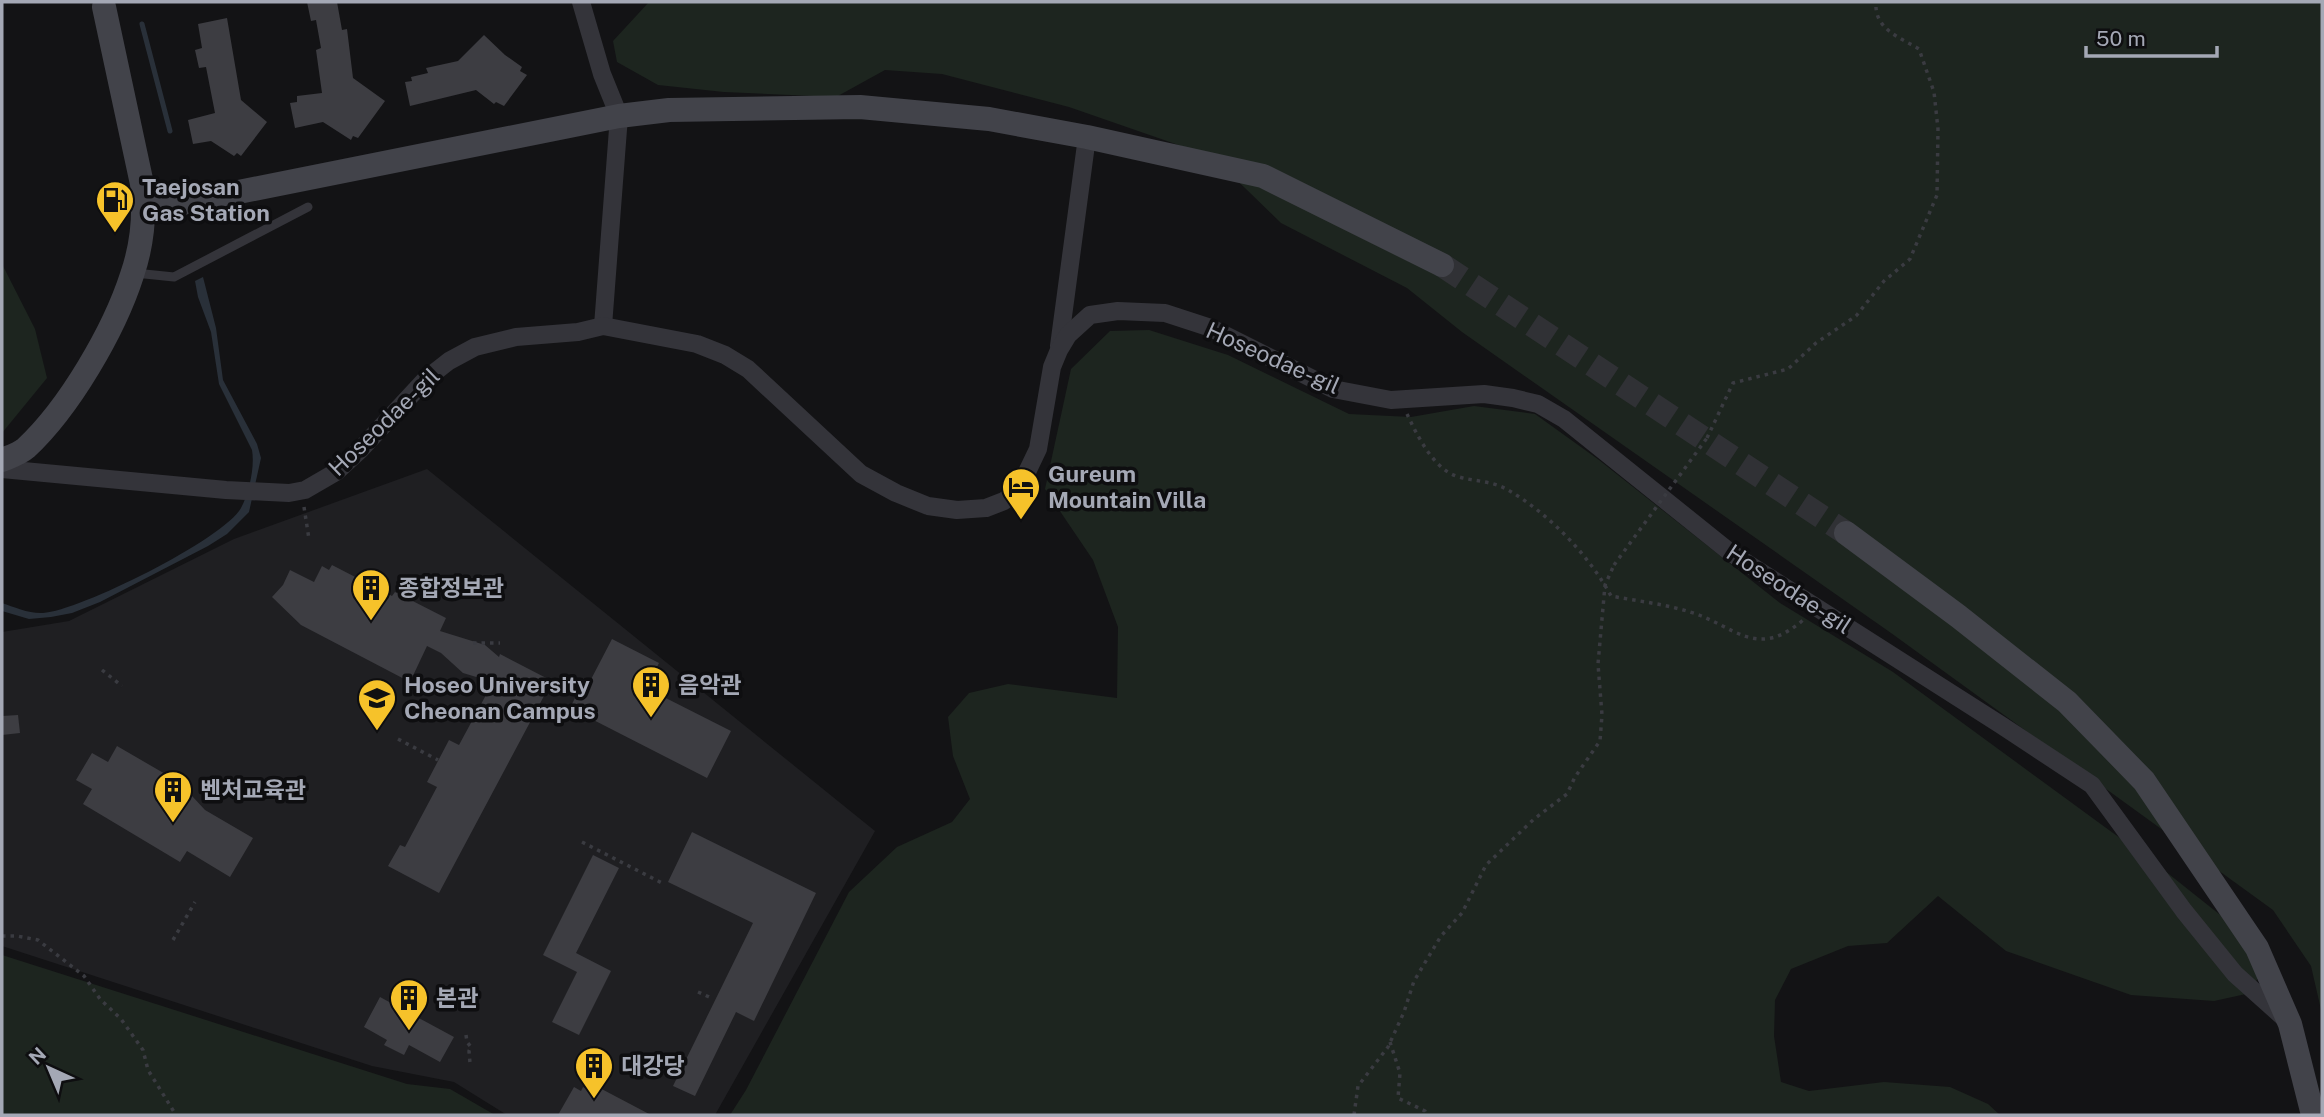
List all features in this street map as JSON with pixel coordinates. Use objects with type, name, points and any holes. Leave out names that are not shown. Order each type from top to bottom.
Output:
[{"type":"street","points":[[581,2],[601,74],[619,116],[603,326]]},
{"type":"street","points":[[2,460],[24,450],[64,403],[110,330],[133,273],[144,211],[142,184],[109,4]]},
{"type":"street","points":[[144,211],[619,116],[669,110],[860,107],[989,119],[1087,137],[1263,176],[1442,265]]},
{"type":"street","points":[[1059,350],[1087,137]]},
{"type":"street","name":"Hoseodae-gil","points":[[2,469],[226,490],[289,493],[305,490],[336,472],[426,379],[449,361],[475,347],[516,337],[578,332],[603,326],[697,344],[725,355],[748,369],[861,474],[896,494],[928,506],[957,510],[986,508],[1004,501],[1019,489],[1038,449],[1052,367],[1068,335],[1090,315],[1118,311],[1165,313],[1211,328],[1334,389],[1373,398],[1399,400],[1483,394],[1538,404],[1574,427],[1731,553],[2092,785],[2184,911],[2235,974],[2290,1024]]},
{"type":"street","points":[[1846,533],[2067,702],[2144,781],[2257,948],[2290,1024],[2313,1115]]},
{"type":"lane","points":[[133,273],[174,277],[308,207]]},
{"type":"path","points":[[1354,1115],[1358,1087],[1390,1042],[1414,981],[1441,936],[1462,913],[1486,865],[1534,819],[1567,794],[1575,777],[1600,741],[1602,715],[1598,664],[1605,584],[1614,565],[1707,438],[1733,383],[1788,369],[1816,342],[1856,316],[1884,281],[1910,259],[1937,195],[1938,129],[1934,92],[1919,49],[1883,28],[1875,12],[1876,2]]},
{"type":"path","points":[[1399,400],[1417,434],[1442,467],[1455,476],[1487,480],[1508,490],[1561,528],[1605,584],[1611,596],[1691,612],[1732,633],[1751,639],[1792,630],[1807,617],[1820,611]]},
{"type":"path","points":[[305,490],[303,509],[309,539]]},
{"type":"path","points":[[473,643],[500,643]]},
{"type":"path","points":[[102,670],[122,687]]},
{"type":"path","points":[[398,739],[438,760]]},
{"type":"path","points":[[582,842],[662,883]]},
{"type":"path","points":[[173,940],[195,902]]},
{"type":"path","points":[[2,936],[38,940],[84,976],[100,999],[121,1019],[143,1050],[148,1070],[176,1115]]},
{"type":"path","points":[[698,992],[709,996]]},
{"type":"path","points":[[466,1035],[471,1047],[470,1063]]},
{"type":"path","points":[[1390,1042],[1400,1073],[1398,1098],[1427,1115]]},
{"type":"path","points":[[663,1062],[675,1068]]},
{"type":"shaded area","points":[[649,2],[2322,2],[2322,1014],[2311,966],[2273,910],[1891,633],[1462,332],[1407,288],[1281,223],[1213,157],[1069,107],[942,74],[885,70],[836,97],[724,92],[658,85],[617,62],[613,41]]},
{"type":"shaded area","points":[[2,264],[35,329],[47,378],[2,433]]},
{"type":"shaded area","points":[[203,277],[216,328],[223,380],[257,444],[261,458],[249,512],[227,534],[208,546],[100,602],[72,613],[51,617],[29,619],[2,611],[2,603],[43,613],[87,600],[180,554],[208,537],[241,508],[251,480],[252,450],[219,384],[211,332],[195,281]]},
{"type":"shaded area","points":[[1149,330],[1228,355],[1349,414],[1411,417],[1474,406],[1535,414],[1599,460],[1780,603],[1893,672],[2165,871],[2248,937],[2266,968],[2246,994],[2214,1001],[2131,995],[2006,951],[1938,896],[1887,943],[1848,946],[1791,969],[1775,1000],[1774,1036],[1781,1082],[1809,1091],[1884,1082],[1950,1087],[1988,1104],[2000,1115],[730,1115],[746,1090],[849,892],[897,847],[952,822],[970,799],[953,756],[948,717],[969,693],[1008,684],[1117,698],[1118,627],[1093,560],[1045,489],[1071,369],[1110,331]]},
{"type":"shaded area","name":"Hoseo University Cheonan Campus","points":[[427,469],[875,831],[715,1115],[507,1115],[454,1082],[372,1066],[2,946],[2,632],[69,621],[234,539]]},
{"type":"shaded area","points":[[2,955],[407,1084],[450,1089],[495,1115],[2,1115]]},
{"type":"building","points":[[307,2],[337,2],[342,30],[347,29],[353,78],[385,101],[358,138],[353,136],[351,140],[323,122],[295,128],[290,103],[297,102],[297,96],[322,93],[316,50],[321,48],[316,20],[311,21]]},
{"type":"building","points":[[227,18],[241,100],[267,122],[241,156],[237,153],[234,156],[211,141],[193,144],[188,120],[215,113],[206,67],[199,68],[195,50],[202,48],[198,24]]},
{"type":"building","points":[[484,35],[522,67],[520,71],[527,75],[504,106],[496,102],[494,104],[476,90],[410,106],[405,82],[412,81],[411,77],[428,73],[426,68],[458,61]]},
{"type":"building","points":[[332,565],[392,596],[395,592],[446,618],[440,631],[485,645],[499,657],[500,654],[552,681],[439,893],[388,866],[400,845],[405,847],[437,787],[427,782],[449,740],[459,745],[493,682],[463,673],[441,653],[427,646],[410,682],[301,625],[272,597],[283,585],[290,570],[314,582],[322,566],[329,570]]},
{"type":"building","name":"음악관","points":[[612,639],[659,663],[646,688],[731,731],[707,778],[570,708],[581,686],[586,689]]},
{"type":"building","points":[[18,715],[20,733],[2,735],[2,716]]},
{"type":"building","name":"벤처교육관","points":[[117,746],[179,782],[205,810],[253,838],[230,877],[187,851],[180,862],[83,804],[92,789],[76,780],[92,753],[108,762]]},
{"type":"building","points":[[692,832],[816,893],[754,1021],[736,1012],[695,1096],[673,1086],[753,923],[668,882]]},
{"type":"building","points":[[593,855],[619,868],[576,953],[611,971],[579,1035],[552,1022],[577,972],[543,955]]},
{"type":"building","name":"본관","points":[[380,997],[454,1037],[440,1062],[409,1045],[404,1055],[384,1045],[387,1040],[364,1027]]},
{"type":"building","name":"대강당","points":[[594,1085],[651,1115],[558,1115],[574,1087],[581,1091],[583,1087],[590,1091]]},
{"type":"waterway","points":[[142,24],[170,131]]},
{"type":"tunnel","points":[[1442,265],[1846,533]]},
{"type":"place","name":"Taejosan Gas Station","points":[[115,234]]},
{"type":"place","name":"Gureum Mountain Villa","points":[[1021,521]]},
{"type":"place","name":"종합정보관","points":[[371,622]]},
{"type":"place","name":"음악관","points":[[651,719]]},
{"type":"place","name":"Hoseo University Cheonan Campus","points":[[377,732]]},
{"type":"place","name":"벤처교육관","points":[[173,824]]},
{"type":"place","name":"본관","points":[[409,1032]]},
{"type":"place","name":"대강당","points":[[594,1100]]}]
